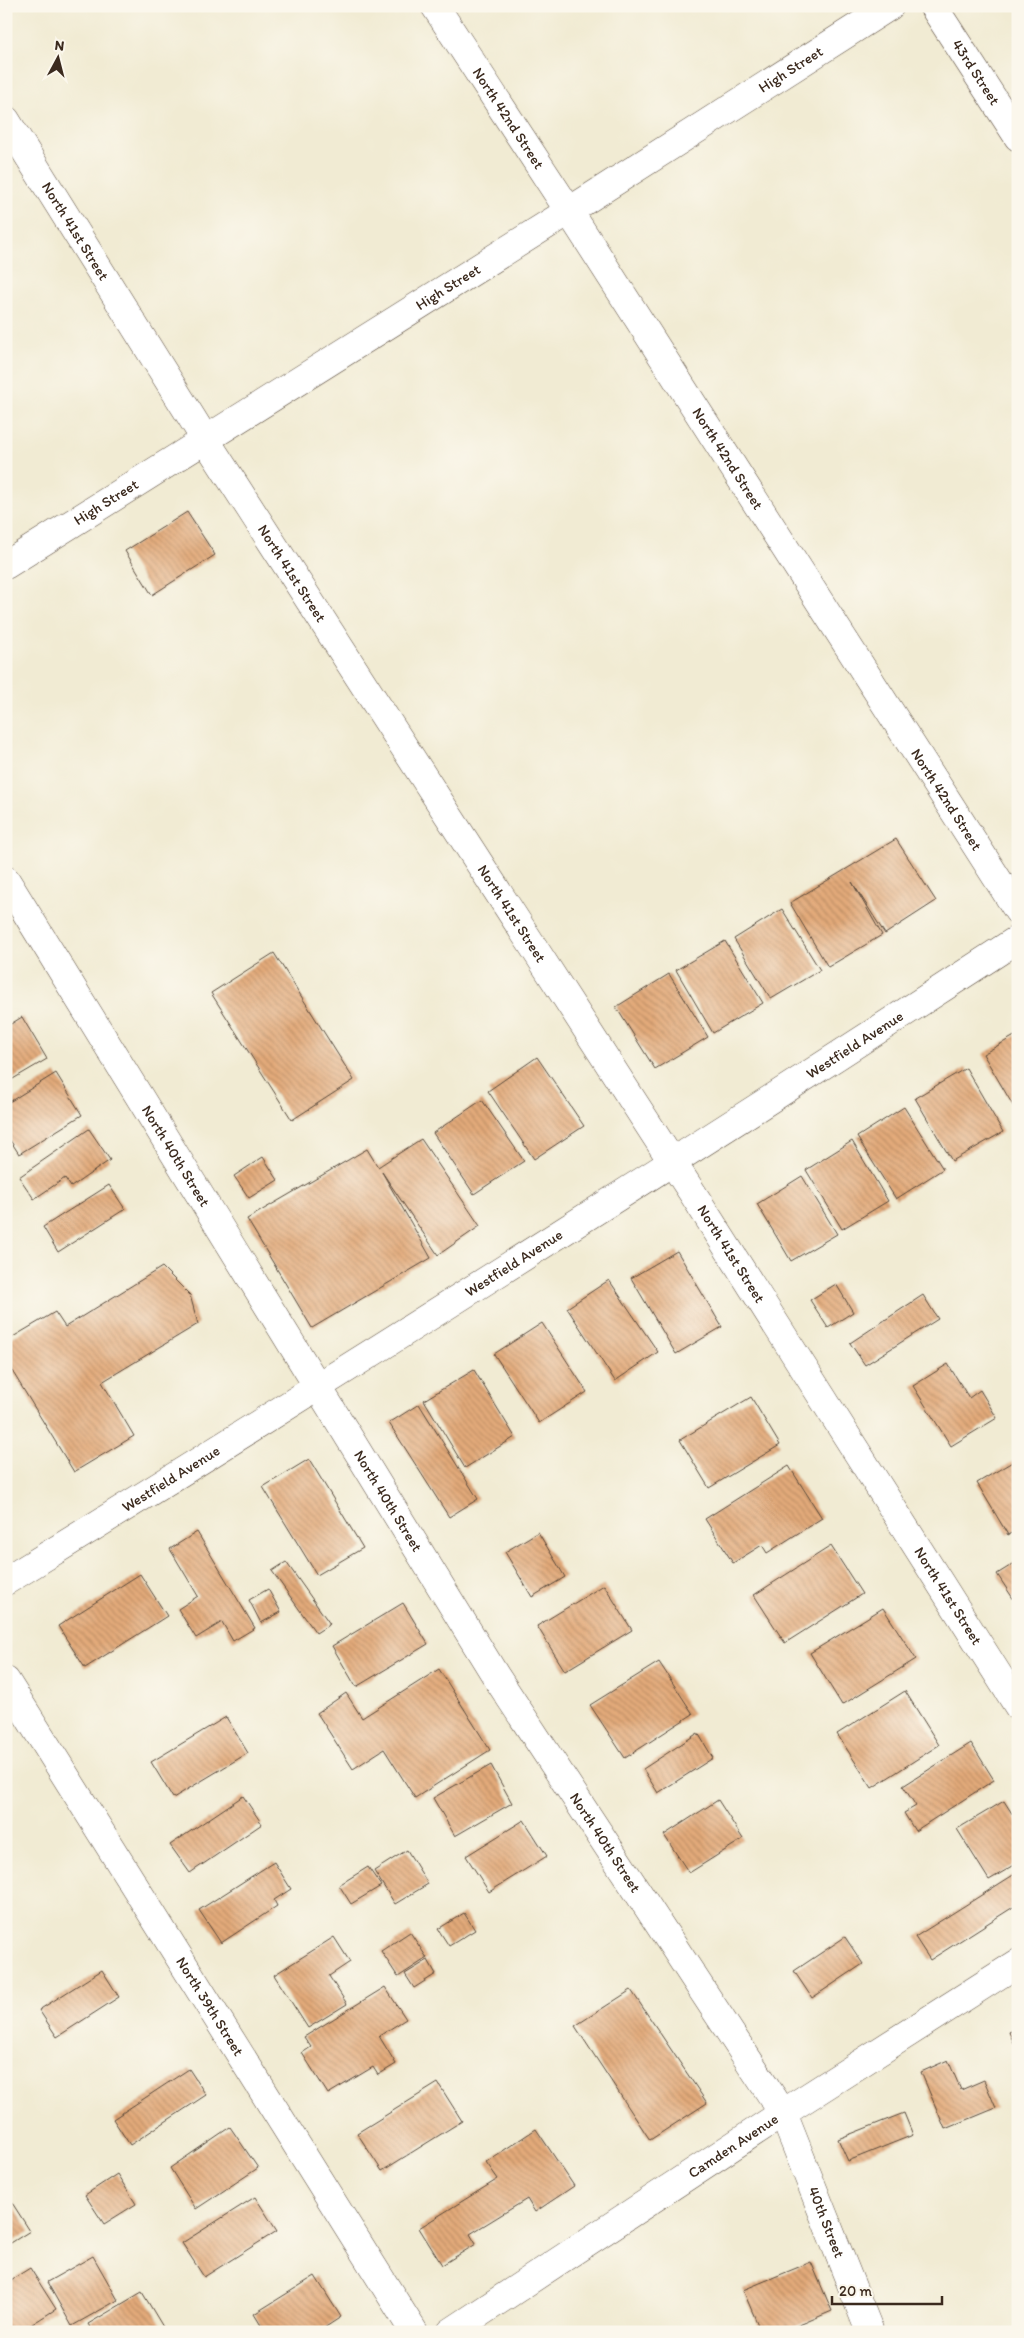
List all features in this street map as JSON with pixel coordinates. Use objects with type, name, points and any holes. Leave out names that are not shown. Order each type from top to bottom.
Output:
[{"type":"street","name":"North 42nd Street","points":[[435,6],[569,211],[1018,911]]},
{"type":"street","name":"High Street","points":[[6,565],[569,211],[890,6]]},
{"type":"street","name":"43rd Street","points":[[933,6],[1018,137]]},
{"type":"street","name":"North 41st Street","points":[[6,120],[205,439],[673,1163],[1018,1706]]},
{"type":"street","name":"North 40th Street","points":[[6,880],[497,1678],[783,2113]]},
{"type":"street","name":"Westfield Avenue","points":[[6,1581],[318,1388],[673,1163],[1018,939]]},
{"type":"street","name":"North 39th Street","points":[[6,1681],[414,2332]]},
{"type":"street","name":"Camden Avenue","points":[[451,2332],[783,2113],[1018,1963]]},
{"type":"street","name":"40th Street","points":[[783,2113],[870,2332]]},
{"type":"building","points":[[187,512],[215,555],[152,595],[125,551]]},
{"type":"building","points":[[896,839],[936,901],[885,934],[852,882],[882,935],[828,967],[790,903]]},
{"type":"building","points":[[782,909],[820,970],[771,999],[734,939]]},
{"type":"building","points":[[725,941],[763,1003],[713,1033],[676,970]]},
{"type":"building","points":[[274,953],[354,1080],[292,1120],[211,993]]},
{"type":"building","points":[[669,974],[708,1037],[655,1069],[616,1007]]},
{"type":"building","points":[[22,1017],[47,1059],[6,1083],[6,1027]]},
{"type":"building","points":[[1018,1034],[1018,1114],[983,1054]]},
{"type":"building","points":[[537,1057],[584,1126],[534,1159],[488,1091]]},
{"type":"building","points":[[966,1068],[1003,1132],[952,1161],[915,1098]]},
{"type":"building","points":[[56,1073],[82,1115],[19,1154],[6,1134],[6,1104]]},
{"type":"building","points":[[482,1100],[524,1161],[474,1194],[433,1133]]},
{"type":"building","points":[[904,1107],[943,1169],[896,1199],[857,1137]]},
{"type":"building","points":[[89,1129],[110,1160],[71,1187],[65,1178],[34,1199],[19,1177]]},
{"type":"building","points":[[421,1139],[480,1226],[438,1255],[382,1172],[431,1258],[312,1328],[247,1219],[367,1149],[378,1167]]},
{"type":"building","points":[[852,1141],[888,1201],[842,1229],[806,1170]]},
{"type":"building","points":[[263,1157],[278,1180],[249,1198],[234,1176]]},
{"type":"building","points":[[802,1176],[837,1234],[791,1261],[757,1204]]},
{"type":"building","points":[[109,1185],[125,1209],[58,1252],[43,1227]]},
{"type":"building","points":[[677,1251],[722,1327],[676,1354],[631,1278]]},
{"type":"building","points":[[162,1267],[190,1295],[198,1324],[102,1382],[134,1436],[74,1472],[6,1361],[6,1341],[55,1312],[65,1327]]},
{"type":"building","points":[[609,1280],[658,1352],[615,1381],[567,1308]]},
{"type":"building","points":[[836,1284],[853,1312],[828,1328],[810,1300]]},
{"type":"building","points":[[923,1295],[938,1319],[865,1365],[850,1343]]},
{"type":"building","points":[[542,1323],[587,1392],[539,1423],[494,1354]]},
{"type":"building","points":[[948,1364],[969,1398],[980,1390],[997,1418],[951,1446],[913,1386]]},
{"type":"building","points":[[474,1370],[515,1437],[465,1468],[424,1400]]},
{"type":"building","points":[[751,1397],[780,1445],[709,1488],[680,1440]]},
{"type":"building","points":[[419,1404],[478,1499],[449,1517],[389,1423]]},
{"type":"building","points":[[309,1459],[363,1548],[317,1575],[263,1487]]},
{"type":"building","points":[[1014,1461],[1018,1467],[1018,1529],[1008,1535],[977,1483]]},
{"type":"building","points":[[789,1466],[822,1518],[767,1553],[762,1545],[733,1563],[705,1519]]},
{"type":"building","points":[[197,1532],[255,1628],[233,1641],[222,1622],[196,1638],[178,1609],[198,1596],[170,1549]]},
{"type":"building","points":[[538,1532],[565,1577],[532,1597],[505,1552]]},
{"type":"building","points":[[831,1546],[862,1594],[785,1643],[754,1595]]},
{"type":"building","points":[[1018,1561],[1018,1602],[1016,1603],[997,1574]]},
{"type":"building","points":[[286,1562],[330,1624],[316,1633],[272,1571]]},
{"type":"building","points":[[140,1574],[167,1616],[85,1668],[58,1626]]},
{"type":"building","points":[[604,1585],[632,1630],[565,1671],[537,1626]]},
{"type":"building","points":[[268,1589],[281,1612],[261,1623],[249,1600]]},
{"type":"building","points":[[403,1603],[428,1644],[356,1687],[332,1646]]},
{"type":"building","points":[[883,1608],[916,1659],[842,1705],[810,1653]]},
{"type":"building","points":[[659,1662],[693,1714],[625,1758],[590,1705]]},
{"type":"building","points":[[439,1669],[490,1750],[415,1798],[384,1749],[353,1769],[317,1713],[346,1693],[362,1718]]},
{"type":"building","points":[[905,1691],[939,1745],[872,1788],[837,1734]]},
{"type":"building","points":[[226,1717],[248,1753],[173,1798],[151,1762]]},
{"type":"building","points":[[698,1733],[713,1758],[658,1793],[643,1769]]},
{"type":"building","points":[[971,1743],[994,1780],[915,1831],[904,1813],[916,1806],[903,1786]]},
{"type":"building","points":[[491,1765],[512,1803],[455,1836],[433,1798]]},
{"type":"building","points":[[243,1796],[262,1824],[190,1873],[170,1845]]},
{"type":"building","points":[[718,1800],[743,1839],[689,1873],[664,1835]]},
{"type":"building","points":[[1004,1801],[1018,1823],[1018,1863],[989,1880],[957,1829]]},
{"type":"building","points":[[524,1820],[547,1856],[489,1892],[466,1856]]},
{"type":"building","points":[[407,1850],[428,1884],[395,1904],[374,1871]]},
{"type":"building","points":[[274,1862],[291,1889],[274,1900],[277,1906],[221,1943],[199,1910]]},
{"type":"building","points":[[368,1867],[381,1886],[351,1904],[339,1885]]},
{"type":"building","points":[[1018,1872],[1018,1904],[930,1960],[915,1937]]},
{"type":"building","points":[[464,1913],[475,1930],[449,1946],[438,1929]]},
{"type":"building","points":[[410,1932],[427,1958],[398,1977],[381,1951]]},
{"type":"building","points":[[334,1937],[350,1962],[329,1976],[347,2004],[308,2028],[274,1975]]},
{"type":"building","points":[[845,1937],[863,1964],[812,1998],[794,1971]]},
{"type":"building","points":[[428,1960],[436,1974],[414,1988],[405,1974]]},
{"type":"building","points":[[102,1970],[119,1997],[57,2037],[39,2010]]},
{"type":"building","points":[[385,1987],[406,2019],[379,2036],[396,2064],[378,2075],[373,2067],[328,2094],[302,2053],[311,2047],[304,2037]]},
{"type":"building","points":[[631,1990],[707,2103],[650,2140],[575,2026]]},
{"type":"building","points":[[1018,2028],[1018,2052],[1009,2032]]},
{"type":"building","points":[[948,2060],[961,2090],[984,2080],[996,2108],[945,2129],[921,2072]]},
{"type":"building","points":[[189,2069],[206,2095],[130,2145],[113,2119]]},
{"type":"building","points":[[438,2083],[462,2121],[382,2171],[357,2133]]},
{"type":"building","points":[[904,2113],[913,2135],[848,2161],[838,2139]]},
{"type":"building","points":[[230,2127],[258,2168],[196,2209],[170,2168]]},
{"type":"building","points":[[536,2129],[574,2186],[535,2212],[527,2199],[470,2234],[476,2244],[442,2265],[419,2228],[498,2179],[486,2162]]},
{"type":"building","points":[[117,2174],[136,2204],[104,2224],[85,2195]]},
{"type":"building","points":[[255,2197],[277,2231],[204,2277],[182,2243]]},
{"type":"building","points":[[9,2198],[30,2231],[6,2246],[6,2199]]},
{"type":"building","points":[[93,2256],[118,2300],[72,2326],[47,2282]]},
{"type":"building","points":[[811,2262],[832,2311],[783,2332],[761,2332],[743,2290]]},
{"type":"building","points":[[30,2268],[56,2309],[26,2328],[29,2332],[6,2332],[6,2283]]},
{"type":"building","points":[[315,2276],[341,2317],[318,2332],[265,2332],[254,2314]]},
{"type":"building","points":[[142,2292],[163,2327],[156,2332],[93,2332],[88,2324]]}]
